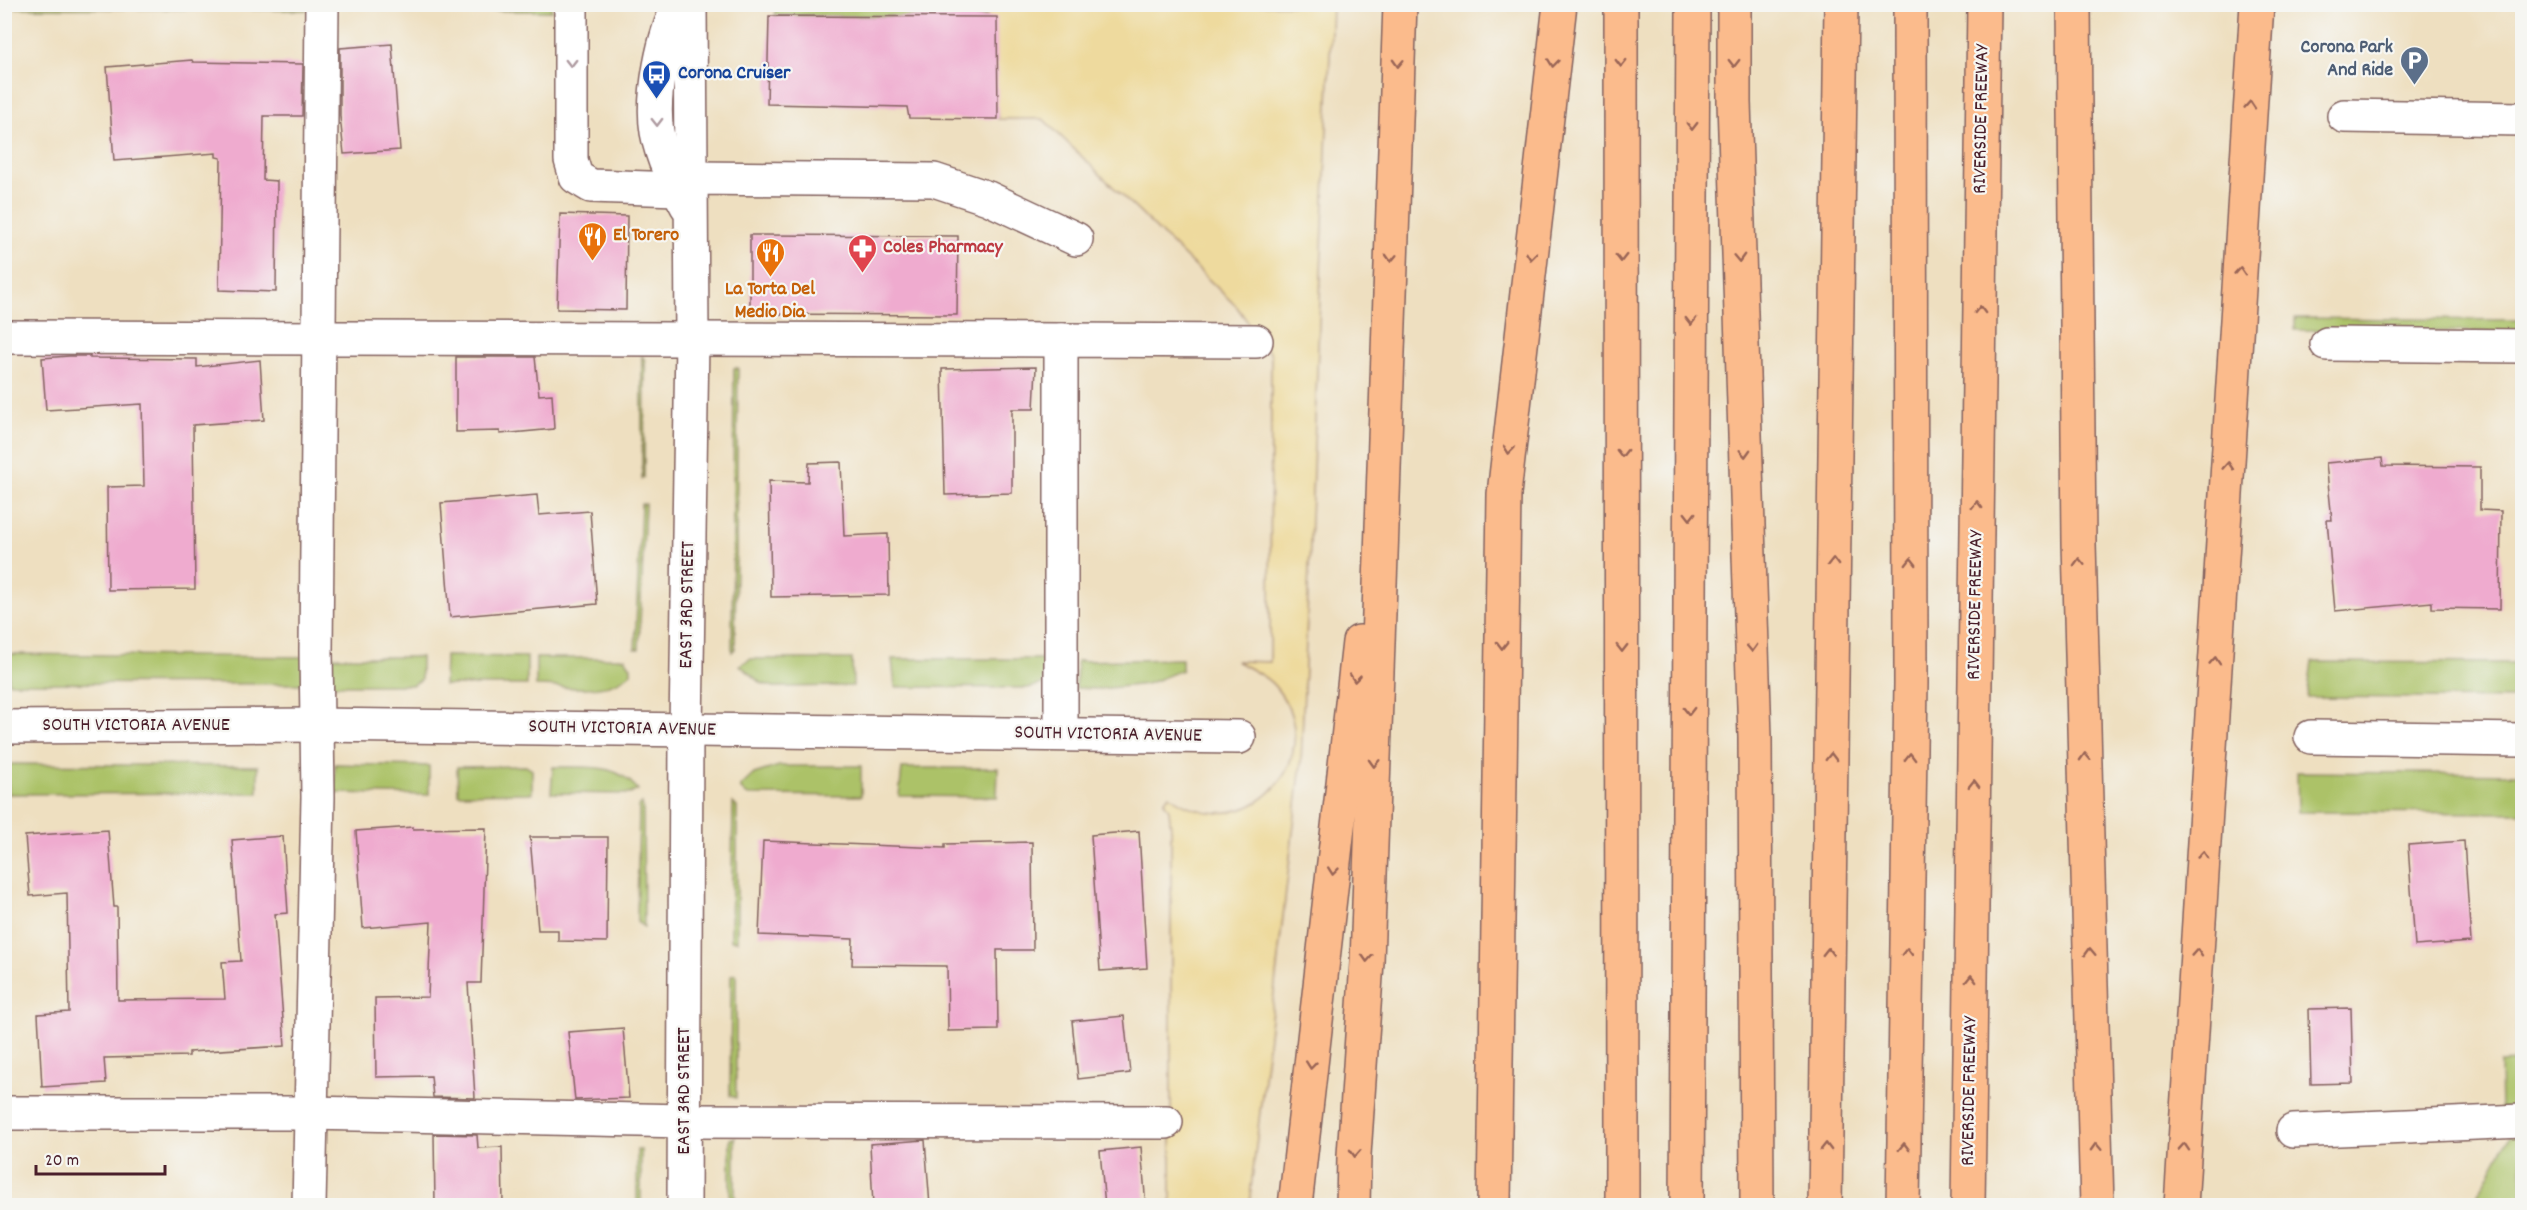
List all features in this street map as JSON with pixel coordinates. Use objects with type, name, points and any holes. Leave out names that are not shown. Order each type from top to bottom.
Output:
[{"type":"highway","points":[[1353,1206],[1354,1155],[1367,962],[1400,4]]},
{"type":"highway","points":[[1494,1206],[1504,494],[1560,4]]},
{"type":"highway","points":[[1621,4],[1622,1206]]},
{"type":"highway","points":[[1687,1206],[1693,4]]},
{"type":"highway","points":[[1734,4],[1734,102],[1755,737],[1757,1206]]},
{"type":"highway","points":[[1825,1206],[1841,4]]},
{"type":"highway","points":[[1904,1206],[1911,682],[1911,4]]},
{"type":"highway","name":"RIVERSIDE FREEWAY","points":[[1968,1206],[1984,4]]},
{"type":"highway","points":[[2074,4],[2079,543],[2097,1206]]},
{"type":"highway","points":[[2181,1206],[2257,4]]},
{"type":"highway","points":[[1295,1206],[1387,390]]},
{"type":"street","points":[[309,1206],[318,797],[316,725],[322,4]]},
{"type":"street","points":[[571,4],[571,160],[576,177],[591,186],[687,194],[934,180],[988,198],[1076,239]]},
{"type":"street","points":[[680,4],[663,48],[657,78],[657,130],[667,167],[687,194]]},
{"type":"street","points":[[690,4],[687,194],[697,340]]},
{"type":"street","points":[[2344,116],[2523,119]]},
{"type":"street","points":[[4,337],[1256,341]]},
{"type":"street","name":"EAST 3RD STREET","points":[[684,1206],[686,730],[691,417],[697,340]]},
{"type":"street","points":[[1061,340],[1061,734]]},
{"type":"street","points":[[2327,344],[2523,346]]},
{"type":"street","name":"SOUTH VICTORIA AVENUE","points":[[4,727],[316,725],[1239,737]]},
{"type":"street","points":[[2311,737],[2523,740]]},
{"type":"street","points":[[4,1113],[310,1113],[685,1121],[1166,1122]]},
{"type":"street","points":[[2293,1131],[2523,1121]]},
{"type":"green space","points":[[305,4],[306,10],[16,8],[15,5]]},
{"type":"green space","points":[[384,4],[550,4],[552,11],[384,10]]},
{"type":"green space","points":[[979,4],[988,17],[775,16],[776,5]]},
{"type":"green space","points":[[2295,318],[2522,320],[2522,332],[2295,330]]},
{"type":"green space","points":[[642,355],[645,362],[644,477],[642,479]]},
{"type":"green space","points":[[734,368],[738,368],[735,649],[732,652]]},
{"type":"green space","points":[[641,504],[645,504],[639,649],[635,649]]},
{"type":"green space","points":[[8,654],[305,657],[309,684],[9,683]]},
{"type":"green space","points":[[445,656],[527,657],[527,685],[444,685]]},
{"type":"green space","points":[[331,657],[421,657],[421,680],[412,685],[332,685]]},
{"type":"green space","points":[[536,658],[625,658],[631,667],[631,673],[610,685],[598,687],[536,686]]},
{"type":"green space","points":[[750,659],[852,659],[853,686],[774,687],[761,683],[740,665]]},
{"type":"green space","points":[[892,659],[1044,659],[1043,684],[1028,688],[895,687]]},
{"type":"green space","points":[[1182,659],[1182,670],[1147,684],[1100,689],[1076,688],[1077,661]]},
{"type":"green space","points":[[2312,662],[2522,663],[2522,699],[2307,697]]},
{"type":"green space","points":[[335,764],[429,766],[429,795],[335,793]]},
{"type":"green space","points":[[5,765],[258,766],[258,793],[9,794]]},
{"type":"green space","points":[[526,766],[532,770],[532,793],[458,794],[457,767]]},
{"type":"green space","points":[[779,766],[861,766],[861,796],[750,795],[745,794],[740,787],[754,774]]},
{"type":"green space","points":[[553,767],[588,767],[610,770],[620,774],[638,790],[630,794],[551,793]]},
{"type":"green space","points":[[902,768],[998,768],[997,797],[899,796]]},
{"type":"green space","points":[[2297,772],[2522,774],[2522,813],[2298,812]]},
{"type":"green space","points":[[642,803],[644,927],[637,922],[639,805]]},
{"type":"green space","points":[[733,803],[737,807],[737,941],[731,940]]},
{"type":"green space","points":[[736,974],[736,1098],[730,1096],[731,975]]},
{"type":"green space","points":[[2522,1029],[2522,1110],[2501,1109],[2500,1063],[2518,1062],[2517,1030]]},
{"type":"green space","points":[[2522,1112],[2522,1195],[2517,1205],[2472,1206]]},
{"type":"green space","points":[[735,1137],[735,1205],[730,1206],[730,1139]]},
{"type":"green space","points":[[637,1150],[641,1150],[641,1205],[637,1205]]},
{"type":"sand","points":[[979,5],[1332,5],[1301,764],[1249,1205],[1171,1205],[1171,829],[1169,810],[1164,802],[1169,795],[1198,810],[1226,812],[1252,805],[1272,790],[1287,768],[1294,743],[1291,716],[1277,689],[1263,677],[1236,661],[1270,662],[1271,355],[1237,307],[1043,119],[998,119],[988,17]]},
{"type":"building","points":[[769,16],[997,17],[998,119],[909,118],[907,107],[767,104]]},
{"type":"building","points":[[392,44],[400,150],[344,154],[340,116],[340,48]]},
{"type":"building","points":[[192,60],[193,62],[303,64],[302,116],[264,116],[263,180],[277,181],[276,292],[219,290],[221,158],[216,157],[216,153],[114,161],[107,67]]},
{"type":"building","name":"El Torero","points":[[560,214],[627,216],[626,310],[557,309]]},
{"type":"building","points":[[750,235],[958,236],[957,315],[750,314]]},
{"type":"building","points":[[69,356],[197,359],[197,367],[260,360],[264,420],[193,425],[195,589],[108,590],[107,487],[144,486],[142,404],[46,410],[42,358]]},
{"type":"building","points":[[456,357],[535,357],[539,395],[552,394],[554,429],[500,434],[500,431],[456,432]]},
{"type":"building","points":[[1036,367],[1034,409],[1012,409],[1012,493],[945,495],[942,369]]},
{"type":"building","points":[[2382,458],[2383,466],[2480,467],[2480,510],[2501,511],[2500,609],[2432,608],[2432,602],[2335,611],[2327,520],[2332,520],[2326,463]]},
{"type":"building","points":[[841,462],[844,536],[888,534],[889,595],[771,597],[769,481],[808,482],[809,463]]},
{"type":"building","points":[[537,495],[539,515],[590,511],[597,604],[450,617],[441,503]]},
{"type":"building","points":[[413,827],[413,829],[486,828],[481,983],[468,983],[475,1098],[433,1097],[431,1076],[376,1077],[375,998],[428,997],[431,922],[363,928],[356,831]]},
{"type":"building","points":[[108,830],[114,907],[117,907],[118,1000],[225,999],[222,962],[241,961],[232,840],[283,836],[288,913],[275,914],[285,1046],[189,1052],[189,1056],[104,1058],[106,1083],[42,1087],[38,1014],[69,1012],[67,893],[30,896],[25,836]]},
{"type":"building","points":[[1139,831],[1147,968],[1100,971],[1091,835]]},
{"type":"building","points":[[530,837],[608,837],[607,942],[558,941],[558,930],[538,930]]},
{"type":"building","points":[[763,841],[945,848],[945,844],[1032,842],[1033,950],[997,950],[998,1030],[948,1031],[947,966],[852,965],[853,939],[759,935]]},
{"type":"building","points":[[2464,841],[2471,942],[2415,946],[2408,845]]},
{"type":"building","points":[[2351,1008],[2353,1083],[2311,1084],[2309,1009]]},
{"type":"building","points":[[1124,1016],[1130,1073],[1078,1079],[1072,1021]]},
{"type":"building","points":[[623,1028],[629,1098],[575,1100],[568,1032]]},
{"type":"building","points":[[434,1134],[477,1135],[478,1148],[502,1147],[503,1206],[435,1206]]},
{"type":"building","points":[[925,1140],[930,1206],[873,1206],[870,1144]]},
{"type":"building","points":[[1141,1147],[1146,1206],[1105,1206],[1100,1151]]},
{"type":"place","name":"Corona Park And Ride","points":[[2414,86]]},
{"type":"place","name":"Corona Cruiser","points":[[657,100]]},
{"type":"place","name":"El Torero","points":[[592,262]]},
{"type":"place","name":"Coles Pharmacy","points":[[862,274]]},
{"type":"place","name":"La Torta Del Medio Dia","points":[[770,278]]}]
